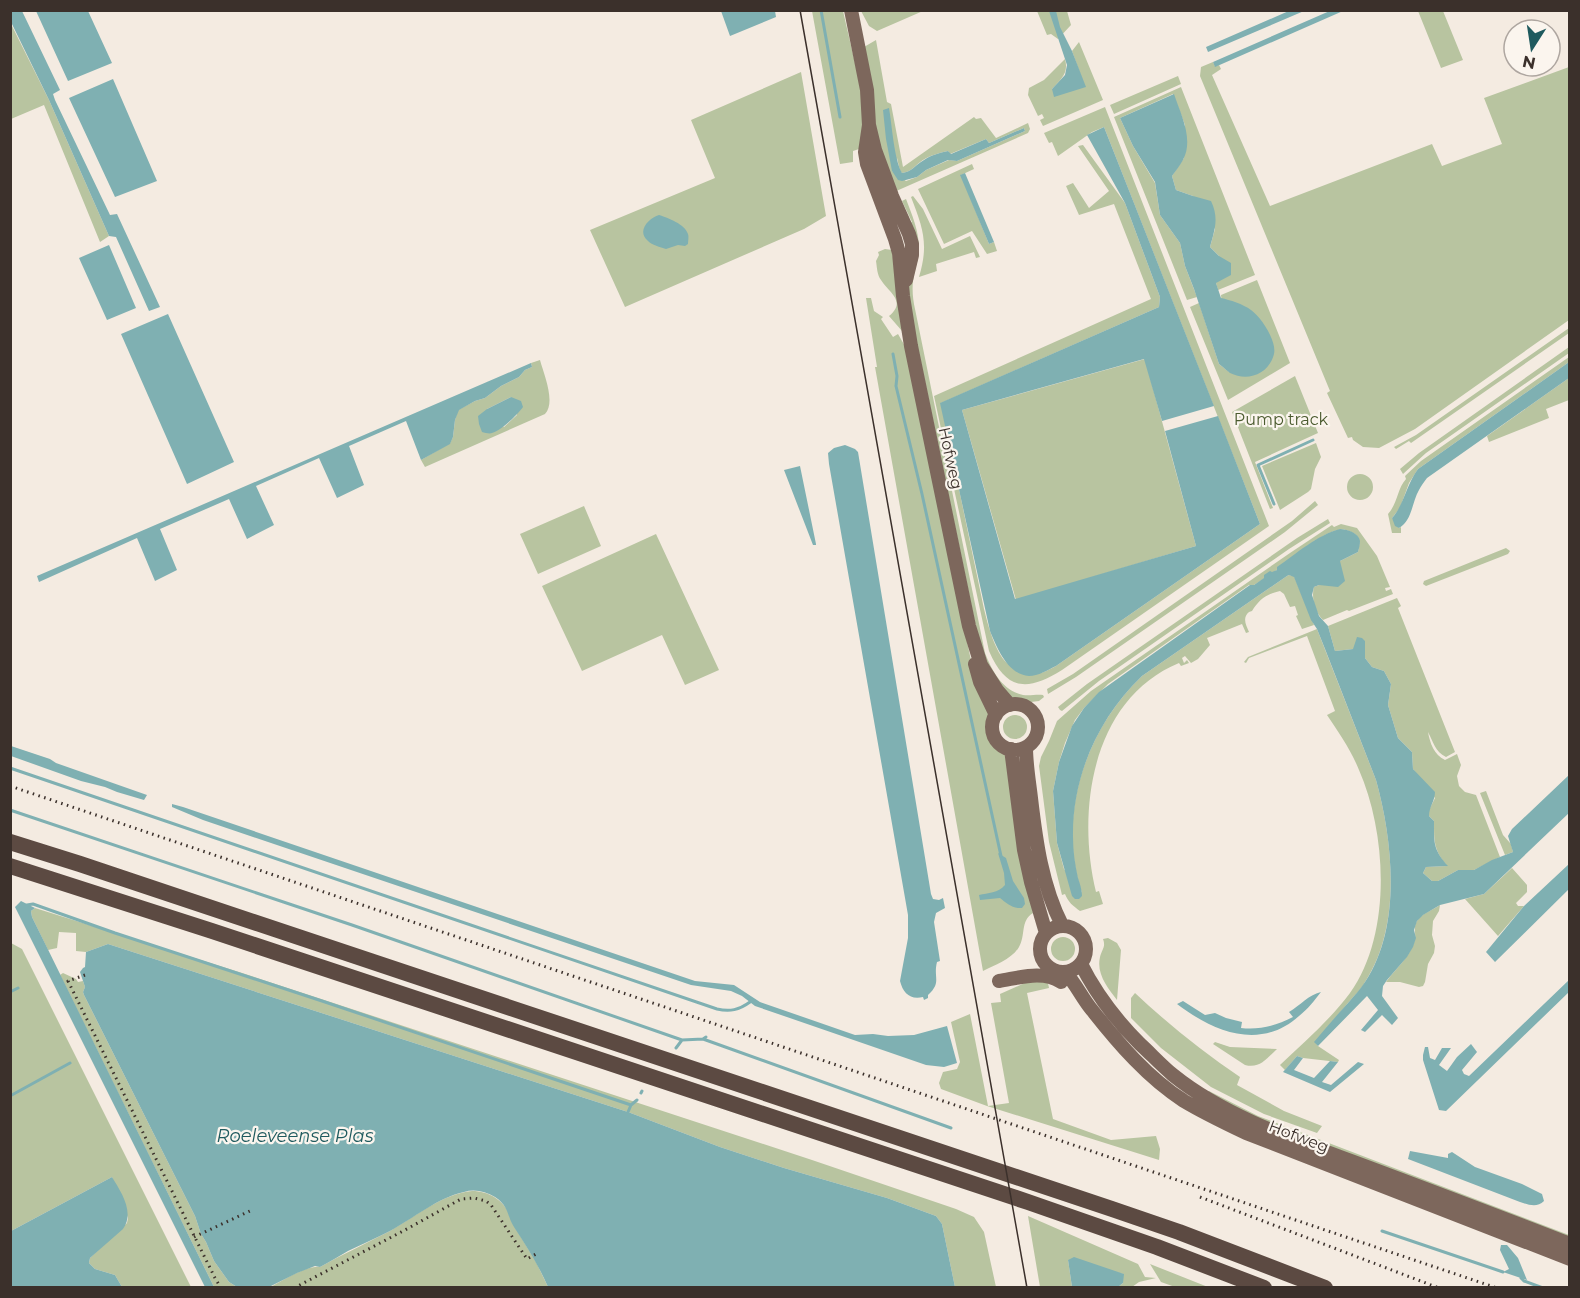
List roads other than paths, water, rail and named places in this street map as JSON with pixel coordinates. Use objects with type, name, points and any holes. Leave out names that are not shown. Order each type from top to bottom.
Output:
[{"type":"highway","points":[[10,842],[1131,1215],[1325,1287]]},
{"type":"highway","points":[[10,866],[1017,1198],[1264,1287]]},
{"type":"main road","name":"Hofweg","points":[[851,10],[867,90],[869,125],[865,152],[867,164],[896,238],[913,356],[969,626],[981,665],[1010,705]]},
{"type":"main road","name":"Hofweg","points":[[969,626],[976,669],[996,715]]},
{"type":"main road","points":[[1010,705],[1025,706],[1037,719],[1036,737],[1021,749],[1011,749],[998,742],[993,734],[992,724],[996,715],[1002,708],[1010,705]]},
{"type":"main road","points":[[1026,747],[1037,845],[1045,880],[1062,925]]},
{"type":"main road","points":[[1011,749],[1024,850],[1046,933]]},
{"type":"main road","points":[[1062,925],[1075,929],[1083,937],[1086,946],[1081,963],[1076,968],[1065,972],[1052,969],[1043,961],[1039,950],[1046,933],[1062,925]]},
{"type":"main road","name":"Hofweg","points":[[1081,963],[1108,1009],[1124,1028],[1153,1057],[1202,1095],[1248,1120],[1569,1244]]},
{"type":"main road","name":"Hofweg","points":[[1065,972],[1073,980],[1090,1009],[1124,1048],[1161,1084],[1184,1101],[1246,1133],[1569,1259]]},
{"type":"main road","points":[[999,981],[1034,975],[1050,976],[1059,980],[1090,1009]]},
{"type":"water","points":[[11,10],[22,11],[60,90],[53,94],[55,100],[110,215],[117,214],[160,307],[149,311],[116,237],[109,236],[49,100],[11,22]]},
{"type":"water","points":[[1291,10],[1304,11],[1208,52],[1206,47]]},
{"type":"water","points":[[1332,10],[1343,11],[1215,67],[1213,62]]},
{"type":"water","points":[[36,11],[88,11],[112,63],[68,81]]},
{"type":"water","points":[[721,11],[775,11],[776,17],[730,36]]},
{"type":"water","points":[[1049,11],[1056,11],[1060,27],[1086,87],[1054,97],[1052,89],[1065,75],[1067,65]]},
{"type":"water","points":[[113,79],[157,181],[115,197],[69,98]]},
{"type":"water","points":[[1174,94],[1187,135],[1186,152],[1172,176],[1176,190],[1211,201],[1216,218],[1210,247],[1231,263],[1231,275],[1216,283],[1221,298],[1240,304],[1255,313],[1273,343],[1274,354],[1268,367],[1251,376],[1237,376],[1219,364],[1185,266],[1180,243],[1160,215],[1155,182],[1133,146],[1120,118]]},
{"type":"water","points":[[889,108],[895,151],[902,173],[935,154],[948,151],[951,154],[986,139],[989,143],[1024,128],[1025,131],[957,161],[948,160],[926,170],[917,177],[902,181],[898,180],[892,171],[886,139],[883,110]]},
{"type":"water","points":[[1104,127],[1214,406],[1162,421],[1144,359],[962,410],[1015,599],[1196,546],[1165,431],[1218,416],[1260,524],[1056,666],[1029,676],[1009,666],[990,631],[940,403],[1159,307],[1160,297],[1125,203],[1087,135]]},
{"type":"water","points":[[965,173],[994,242],[989,244],[960,175]]},
{"type":"water","points":[[659,215],[676,222],[686,230],[688,244],[666,249],[648,241],[643,233],[645,225]]},
{"type":"water","points":[[109,245],[136,308],[107,320],[79,258]]},
{"type":"water","points":[[168,314],[234,462],[187,484],[121,334]]},
{"type":"water","points":[[1569,362],[1569,378],[1427,478],[1417,495],[1407,521],[1399,528],[1395,526],[1392,518],[1418,469]]},
{"type":"water","points":[[531,363],[532,367],[525,370],[519,377],[501,386],[485,398],[459,410],[450,444],[421,460],[406,421],[349,446],[364,485],[337,498],[319,458],[256,486],[274,525],[247,539],[229,499],[160,529],[177,570],[155,581],[137,538],[39,582],[37,576]]},
{"type":"water","points":[[511,397],[521,401],[523,407],[509,422],[496,431],[482,432],[478,416]]},
{"type":"water","points":[[845,445],[858,452],[931,894],[933,899],[943,898],[945,908],[936,913],[934,922],[940,961],[937,962],[936,967],[936,983],[928,998],[924,1000],[923,997],[908,995],[900,981],[908,938],[908,915],[829,464],[828,453],[834,448]]},
{"type":"water","points":[[800,466],[816,545],[813,545],[784,470]]},
{"type":"water","points":[[1340,529],[1349,531],[1359,538],[1358,552],[1340,561],[1345,581],[1338,587],[1319,585],[1314,587],[1312,595],[1319,616],[1328,626],[1335,651],[1353,649],[1357,637],[1362,638],[1365,641],[1365,658],[1372,667],[1384,671],[1391,684],[1388,705],[1398,738],[1412,752],[1413,769],[1435,792],[1429,816],[1434,821],[1434,840],[1437,850],[1448,866],[1426,867],[1423,873],[1432,881],[1438,881],[1458,870],[1474,870],[1513,852],[1508,836],[1512,829],[1569,775],[1570,812],[1484,894],[1440,905],[1417,921],[1413,947],[1383,986],[1382,996],[1398,1018],[1392,1025],[1382,1015],[1365,1032],[1361,1030],[1378,1010],[1367,996],[1318,1046],[1314,1042],[1361,988],[1377,960],[1385,936],[1389,910],[1390,856],[1376,780],[1317,629],[1311,620],[1294,577],[1287,576],[1142,676],[1113,710],[1091,750],[1077,792],[1073,847],[1082,894],[1079,899],[1072,896],[1057,843],[1053,791],[1059,762],[1072,726],[1099,692],[1250,585],[1264,578],[1264,575],[1277,570],[1277,567],[1307,545]]},
{"type":"water","points":[[11,746],[147,795],[144,800],[11,756]]},
{"type":"water","points":[[172,804],[695,981],[734,985],[760,1002],[855,1035],[914,1035],[947,1026],[957,1063],[944,1067],[926,1065],[755,1006],[731,991],[691,985],[203,820],[172,807]]},
{"type":"water","points":[[998,853],[1006,858],[1013,881],[1024,898],[1025,904],[1022,908],[1013,907],[1000,898],[980,900],[979,895],[996,891],[1005,885]]},
{"type":"water","points":[[1569,864],[1569,889],[1495,962],[1486,952],[1524,906]]},
{"type":"water","points":[[21,901],[35,908],[31,911],[32,917],[214,1287],[205,1287],[15,907]]},
{"type":"water","name":"Roeleveense Plas","points":[[108,944],[628,1112],[720,1147],[887,1198],[936,1216],[942,1224],[955,1287],[548,1287],[503,1204],[487,1193],[472,1191],[444,1199],[390,1231],[320,1267],[315,1266],[297,1273],[269,1287],[237,1287],[229,1282],[214,1261],[195,1216],[84,995],[85,987],[80,972],[85,967],[86,952]]},
{"type":"water","points":[[1569,980],[1569,992],[1446,1111],[1439,1110],[1423,1060],[1425,1047],[1428,1047],[1430,1058],[1435,1060],[1442,1048],[1451,1048],[1439,1065],[1447,1071],[1457,1057],[1471,1044],[1477,1052],[1462,1070],[1469,1076]]},
{"type":"water","points":[[1321,992],[1305,1011],[1284,1027],[1269,1033],[1253,1035],[1237,1034],[1206,1023],[1177,1004],[1183,1001],[1205,1015],[1215,1013],[1242,1022],[1241,1028],[1261,1028],[1293,1017],[1289,1012],[1316,993]]},
{"type":"water","points":[[1297,1056],[1303,1058],[1294,1070],[1314,1078],[1330,1061],[1338,1062],[1322,1082],[1331,1085],[1358,1062],[1364,1064],[1330,1092],[1283,1072]]},
{"type":"water","points":[[1410,1151],[1448,1158],[1448,1154],[1452,1152],[1475,1167],[1542,1194],[1544,1201],[1536,1205],[1520,1202],[1408,1159]]},
{"type":"water","points":[[112,1177],[125,1202],[128,1216],[123,1229],[90,1258],[89,1263],[95,1269],[115,1275],[122,1287],[11,1287],[11,1231]]},
{"type":"water","points":[[1501,1245],[1507,1245],[1518,1258],[1527,1280],[1503,1272],[1509,1269],[1500,1250]]},
{"type":"water","points":[[1074,1257],[1124,1274],[1123,1283],[1118,1287],[1072,1287],[1068,1260]]},
{"type":"waterway","points":[[821,10],[840,117]]},
{"type":"waterway","points":[[893,354],[897,376],[896,386],[922,494],[1001,856]]},
{"type":"waterway","points":[[1274,504],[1258,465],[1313,440]]},
{"type":"waterway","points":[[10,768],[717,1009],[734,1010],[750,1002]]},
{"type":"waterway","points":[[10,810],[352,925],[682,1040]]},
{"type":"waterway","points":[[27,905],[33,904],[631,1105]]},
{"type":"waterway","points":[[10,992],[18,988]]},
{"type":"waterway","points":[[676,1048],[682,1040],[706,1037]]},
{"type":"waterway","points":[[703,1039],[951,1128]]},
{"type":"waterway","points":[[10,1096],[70,1063]]},
{"type":"waterway","points":[[628,1112],[637,1100]]},
{"type":"waterway","points":[[1382,1231],[1503,1272]]},
{"type":"waterway","points":[[1521,1278],[1543,1288]]},
{"type":"tram line","points":[[800,10],[1027,1288]]},
{"type":"railway","points":[[10,786],[1497,1288]]},
{"type":"railway","points":[[85,975],[68,981],[221,1288]]},
{"type":"railway","points":[[1200,1197],[1439,1288]]},
{"type":"railway","points":[[294,1288],[461,1199],[474,1198],[486,1201],[527,1259],[538,1253]]},
{"type":"railway","points":[[194,1237],[252,1210]]},
{"type":"park label","name":"Pump track","points":[[1281,419]]}]
